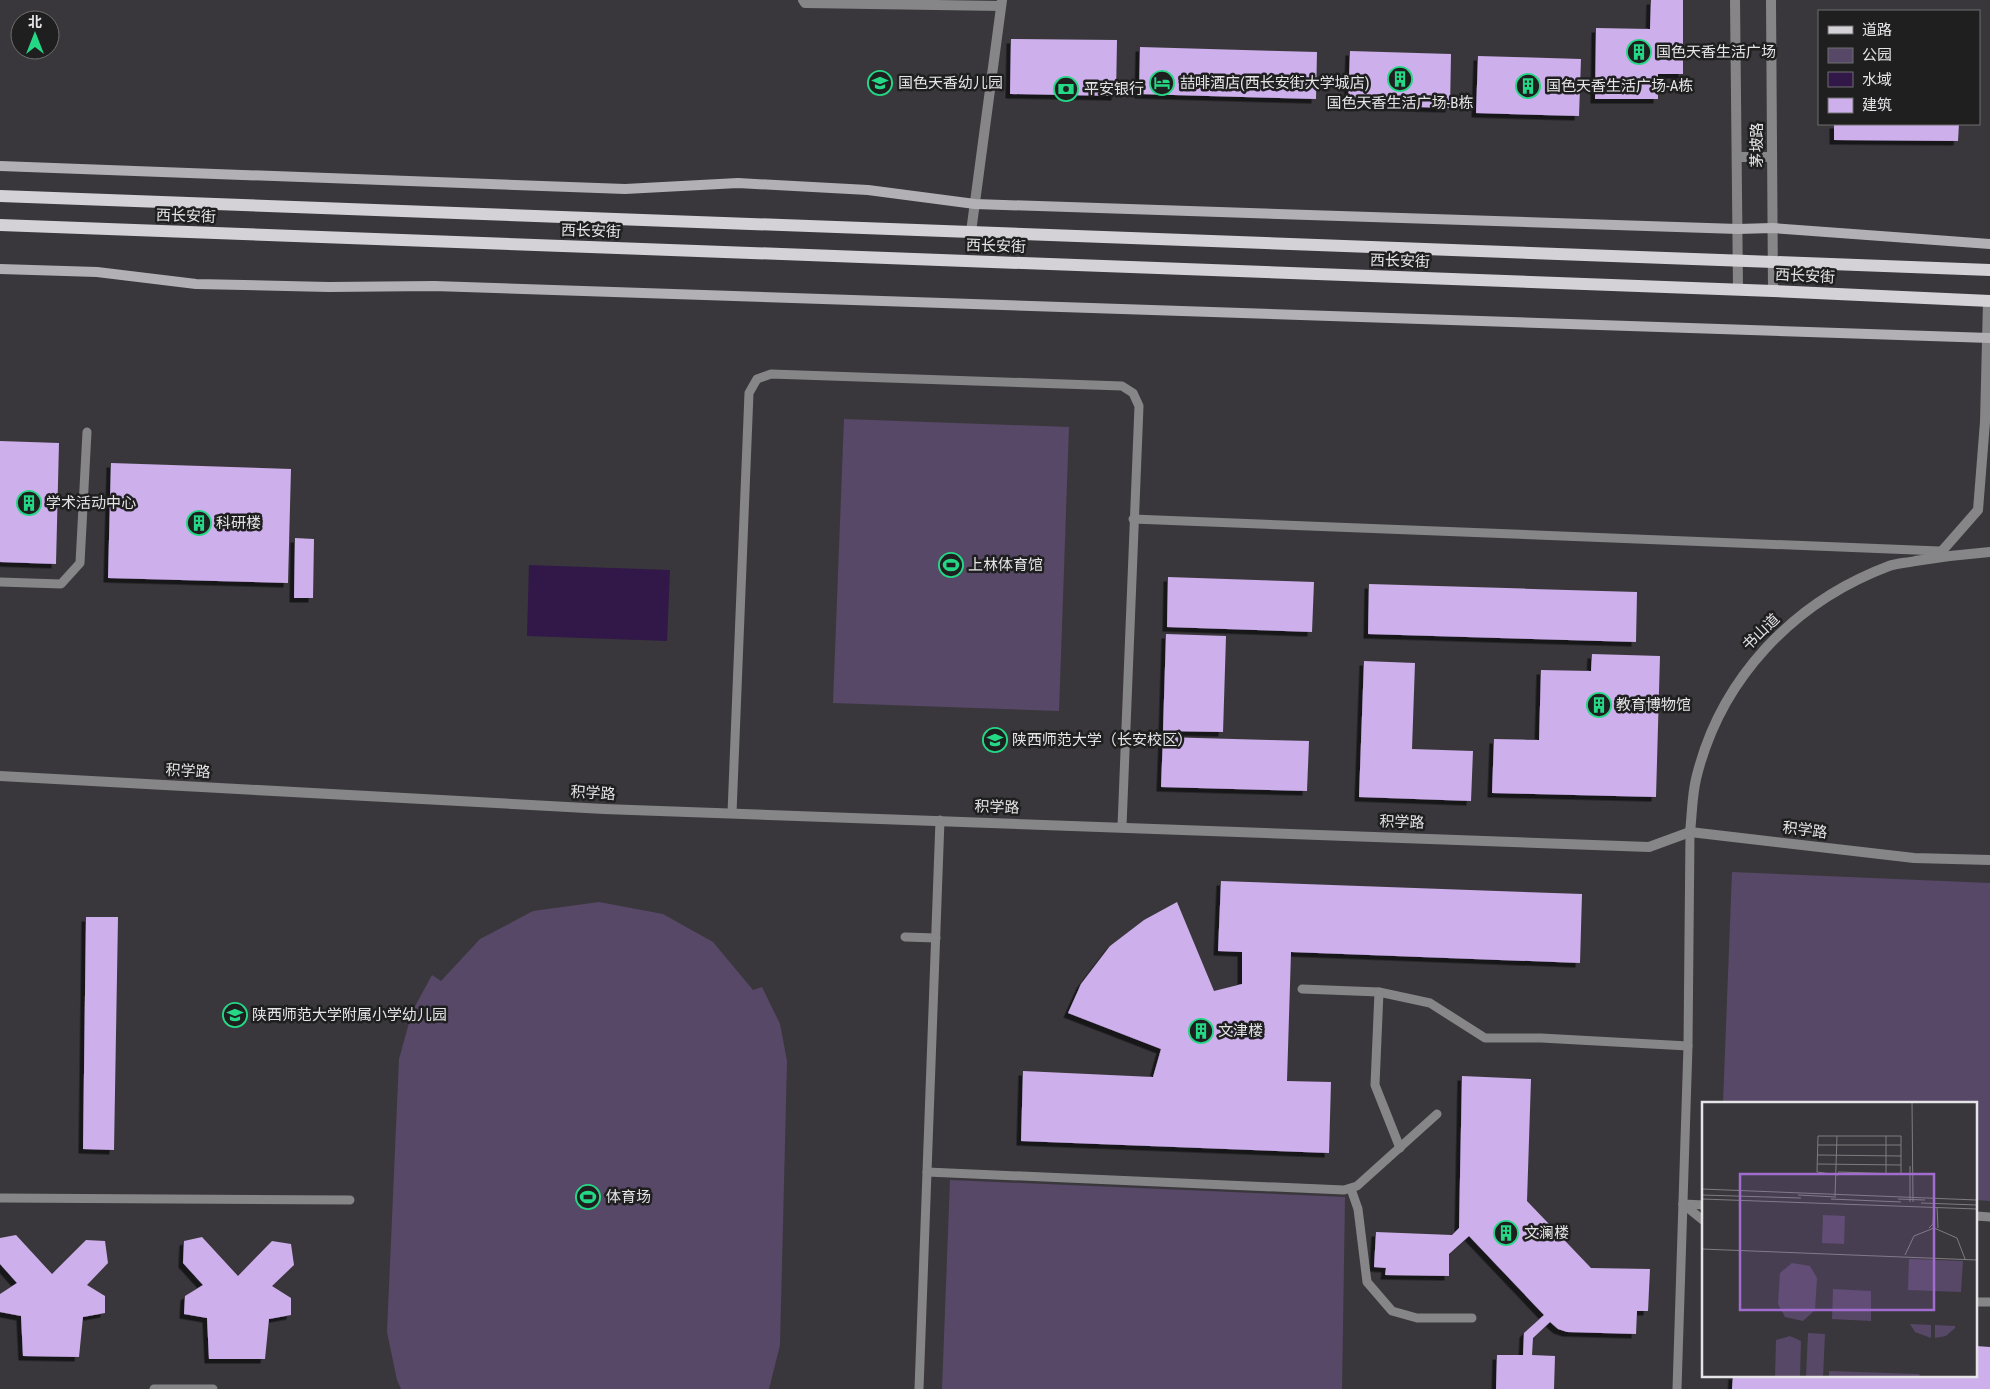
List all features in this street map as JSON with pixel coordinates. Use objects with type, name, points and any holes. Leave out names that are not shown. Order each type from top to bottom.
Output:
[{"type":"main road","points":[[0,166],[625,189],[738,183],[868,190],[975,204],[1738,229],[1772,228],[1990,244]]},
{"type":"main road","name":"西长安街","points":[[0,196],[1990,270]]},
{"type":"main road","name":"西长安街","points":[[0,225],[1773,290],[1989,301]]},
{"type":"main road","points":[[0,269],[97,272],[196,284],[329,287],[434,286],[1988,338]]},
{"type":"street","points":[[803,0],[805,3],[1002,3],[971,232]]},
{"type":"street","name":"茅坡路","points":[[1735,0],[1738,289]]},
{"type":"street","name":"茅坡路","points":[[1771,0],[1773,290]]},
{"type":"street","points":[[1737,158],[1772,157]]},
{"type":"street","points":[[1890,566],[1942,551],[1978,510],[1985,422],[1989,301]]},
{"type":"street","name":"书山道","points":[[1690,832],[1696,780],[1708,740],[1728,698],[1751,663],[1776,636],[1816,605],[1850,584],[1890,566],[1958,554],[1990,552]]},
{"type":"street","name":"积学路","points":[[0,776],[604,809],[1122,826],[1649,847],[1690,832],[1914,858],[1990,860]]},
{"type":"lane","points":[[732,813],[749,393],[757,379],[772,374],[1122,386],[1133,393],[1138,406],[1122,826]]},
{"type":"lane","points":[[0,582],[61,584],[80,563],[87,432]]},
{"type":"lane","points":[[1133,519],[1942,551]]},
{"type":"lane","points":[[919,1389],[940,820]]},
{"type":"lane","points":[[1677,1389],[1688,1046],[1690,832]]},
{"type":"lane","points":[[905,937],[936,938]]},
{"type":"lane","points":[[1302,989],[1379,992],[1430,1003],[1485,1038],[1541,1038],[1688,1046]]},
{"type":"lane","points":[[1379,992],[1375,1085],[1400,1148]]},
{"type":"lane","points":[[927,1172],[1334,1190],[1351,1189],[1357,1186],[1436,1114]]},
{"type":"lane","points":[[1351,1189],[1358,1209],[1367,1282],[1392,1311],[1416,1318],[1472,1318]]},
{"type":"lane","points":[[0,1198],[350,1200]]},
{"type":"lane","points":[[1682,1204],[1702,1204]]},
{"type":"lane","points":[[1682,1204],[1702,1219]]},
{"type":"lane","points":[[154,1389],[213,1389]]},
{"type":"green space","name":"上林体育馆","points":[[844,419],[1069,427],[1059,711],[833,703]]},
{"type":"green space","points":[[1732,872],[1990,883],[1990,1201],[1978,1200],[1978,1102],[1723,1102]]},
{"type":"green space","name":"体育场","points":[[599,902],[663,914],[713,942],[753,990],[762,987],[780,1024],[787,1061],[780,1345],[769,1389],[401,1389],[397,1380],[387,1332],[399,1059],[412,1012],[432,975],[441,981],[480,939],[533,911]]},
{"type":"green space","points":[[950,1180],[1345,1197],[1342,1389],[942,1389]]},
{"type":"water","points":[[529,565],[670,570],[667,641],[527,636]]},
{"type":"building","name":"国色天香生活广场","points":[[1651,0],[1683,0],[1683,74],[1658,74],[1658,99],[1595,99],[1596,28],[1650,29]]},
{"type":"building","points":[[1011,39],[1117,40],[1116,96],[1010,94]]},
{"type":"building","points":[[1140,47],[1317,52],[1316,99],[1139,94]]},
{"type":"building","name":"国色天香生活广场-B栋","points":[[1350,51],[1451,54],[1450,108],[1348,105]]},
{"type":"building","name":"国色天香生活广场-A栋","points":[[1478,56],[1581,59],[1579,116],[1476,113]]},
{"type":"building","points":[[1834,125],[1959,125],[1958,141],[1834,140]]},
{"type":"building","name":"学术活动中心","points":[[0,441],[59,443],[56,564],[0,562]]},
{"type":"building","name":"科研楼","points":[[111,463],[291,469],[288,583],[108,578]]},
{"type":"building","points":[[295,538],[314,539],[313,598],[294,598]]},
{"type":"building","points":[[1168,577],[1314,582],[1312,632],[1167,627]]},
{"type":"building","points":[[1369,584],[1637,592],[1636,642],[1368,634]]},
{"type":"building","points":[[1166,634],[1226,636],[1223,732],[1163,731]]},
{"type":"building","name":"教育博物馆","points":[[1592,654],[1660,656],[1656,797],[1492,793],[1494,739],[1539,740],[1541,670],[1591,671]]},
{"type":"building","points":[[1364,661],[1415,663],[1412,749],[1473,751],[1471,801],[1359,797]]},
{"type":"building","points":[[1163,737],[1309,741],[1307,791],[1161,787]]},
{"type":"building","name":"文津楼","points":[[1221,881],[1582,894],[1580,963],[1291,952],[1287,1081],[1331,1082],[1329,1153],[1021,1141],[1023,1071],[1153,1077],[1161,1049],[1068,1013],[1081,984],[1110,946],[1144,920],[1177,902],[1214,991],[1242,984],[1242,952],[1218,951]]},
{"type":"building","points":[[86,917],[118,917],[114,1150],[83,1149]]},
{"type":"building","name":"文澜楼","points":[[1462,1076],[1531,1079],[1527,1201],[1591,1268],[1650,1269],[1648,1311],[1637,1311],[1636,1334],[1567,1332],[1558,1329],[1550,1322],[1533,1338],[1532,1355],[1555,1356],[1554,1389],[1496,1389],[1497,1355],[1523,1355],[1524,1333],[1544,1315],[1469,1236],[1449,1254],[1449,1276],[1385,1275],[1386,1268],[1374,1267],[1376,1232],[1452,1235],[1459,1228]]},
{"type":"building","points":[[16,1235],[52,1274],[86,1240],[105,1241],[108,1263],[87,1285],[105,1296],[105,1313],[83,1317],[79,1357],[23,1356],[21,1316],[0,1312],[0,1294],[17,1283],[0,1264],[0,1238]]},
{"type":"building","points":[[202,1237],[238,1276],[272,1241],[291,1244],[294,1265],[272,1286],[291,1298],[291,1315],[269,1319],[265,1359],[209,1359],[207,1318],[184,1314],[185,1296],[203,1285],[183,1263],[184,1241]]},
{"type":"building","points":[[1978,1346],[1990,1347],[1990,1389],[1732,1389],[1733,1376],[1978,1376]]},
{"type":"place","name":"国色天香生活广场","points":[[1639,52]]},
{"type":"place","name":"国色天香生活广场-B栋","points":[[1400,79]]},
{"type":"place","name":"国色天香幼儿园","points":[[880,83]]},
{"type":"place","name":"喆啡酒店(西长安街大学城店)","points":[[1162,83]]},
{"type":"place","name":"国色天香生活广场-A栋","points":[[1528,86]]},
{"type":"place","name":"平安银行","points":[[1066,89]]},
{"type":"place","name":"学术活动中心","points":[[29,503]]},
{"type":"place","name":"科研楼","points":[[199,523]]},
{"type":"place","name":"上林体育馆","points":[[951,565]]},
{"type":"place","name":"教育博物馆","points":[[1599,705]]},
{"type":"place","name":"陕西师范大学（长安校区）","points":[[995,740]]},
{"type":"place","name":"陕西师范大学附属小学幼儿园","points":[[235,1015]]},
{"type":"place","name":"文津楼","points":[[1201,1031]]},
{"type":"place","name":"体育场","points":[[588,1197]]},
{"type":"place","name":"文澜楼","points":[[1506,1233]]}]
